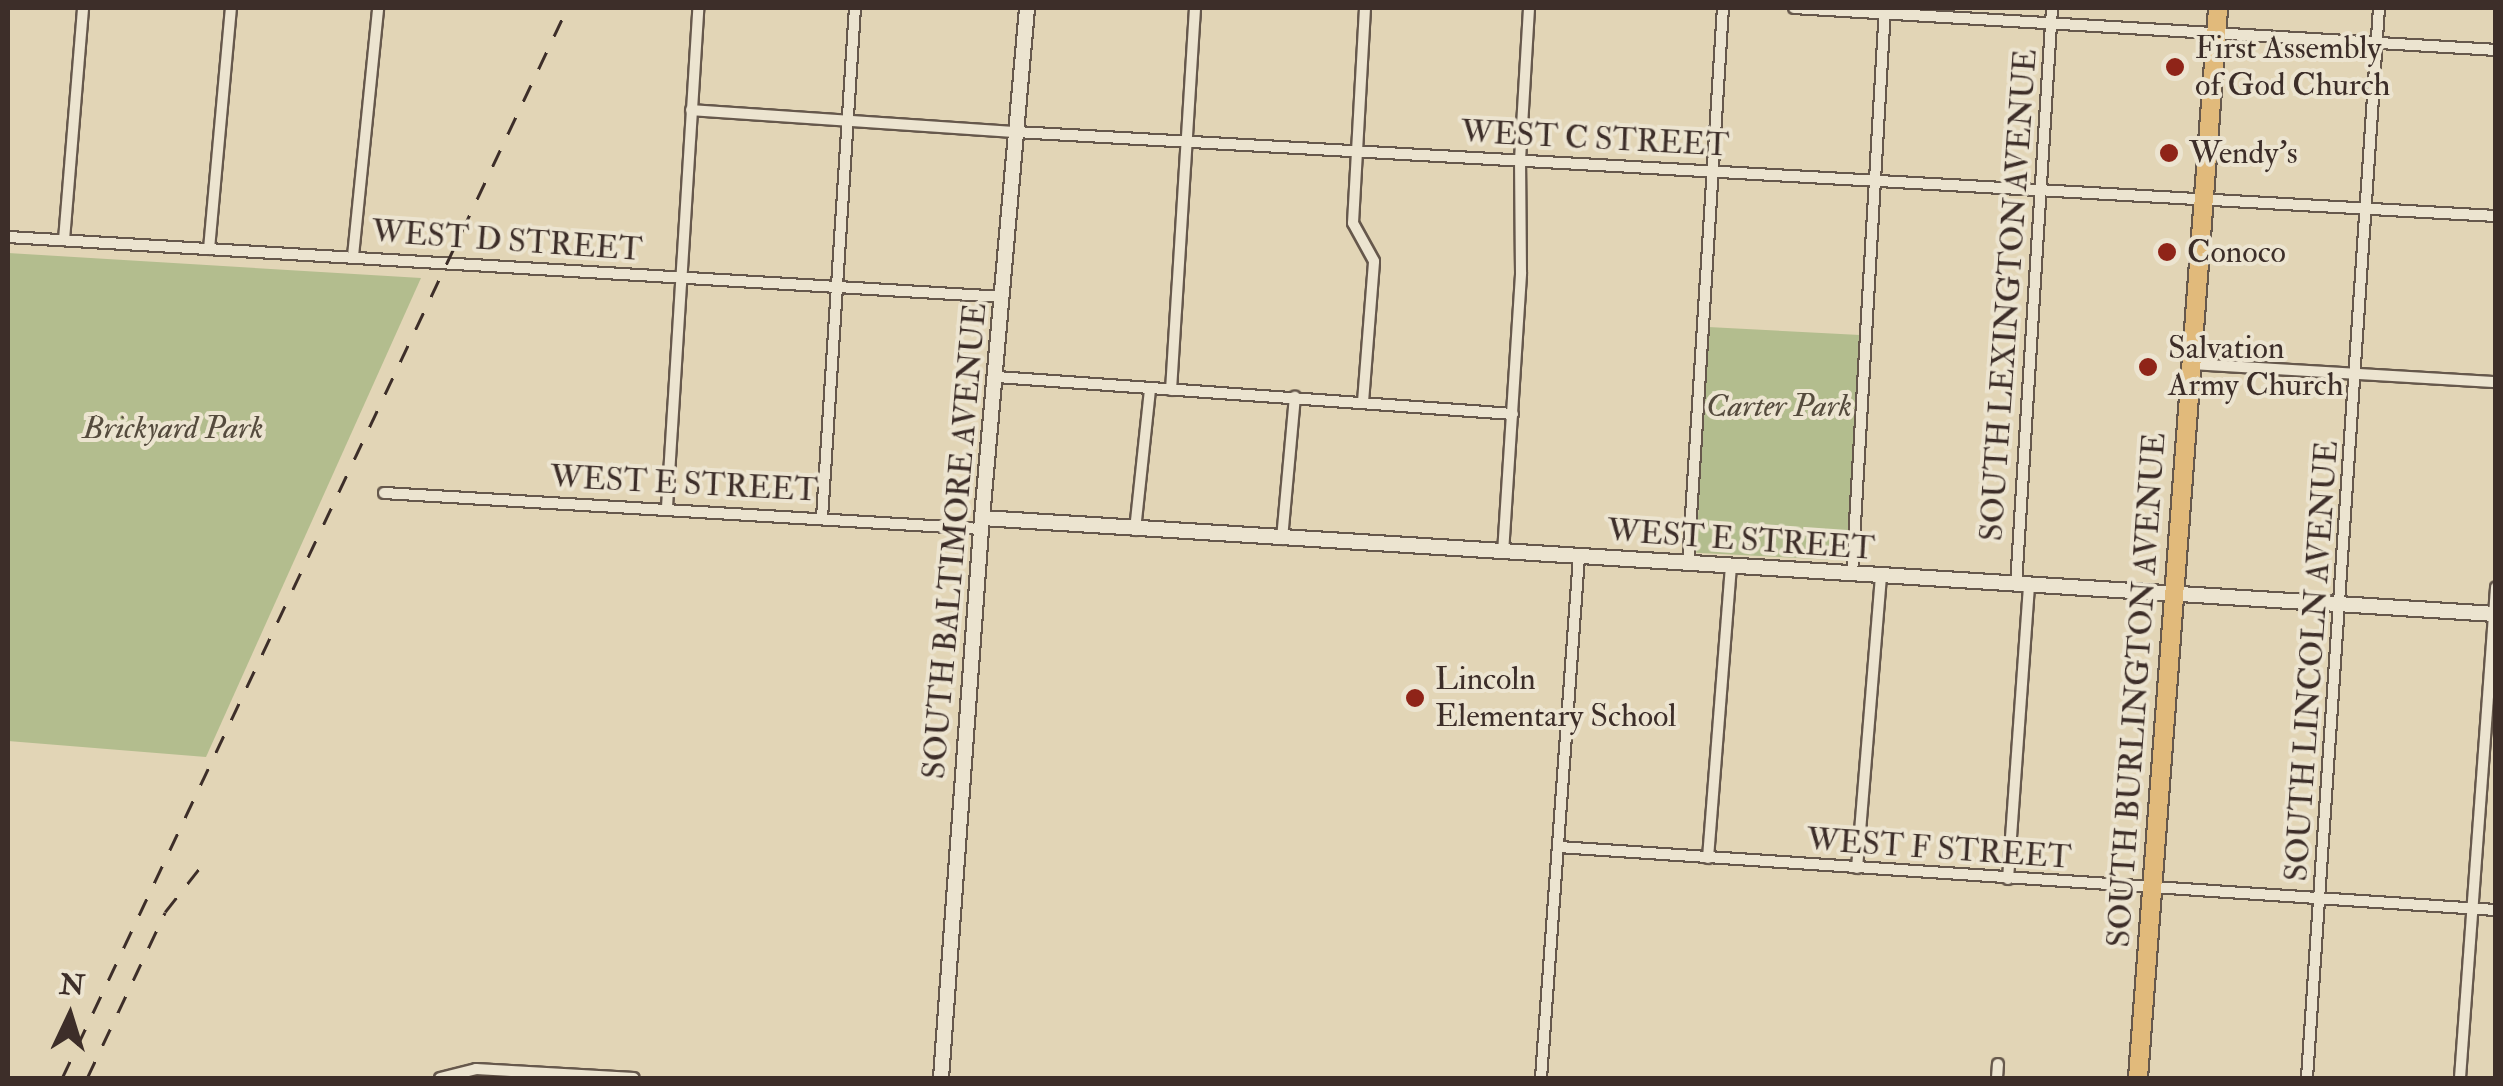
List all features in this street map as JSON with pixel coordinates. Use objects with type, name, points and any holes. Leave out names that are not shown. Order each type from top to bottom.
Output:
[{"type":"highway","name":"SOUTH BURLINGTON AVENUE","points":[[2138,1078],[2218,8]]},
{"type":"street","points":[[64,240],[83,8]]},
{"type":"street","points":[[209,249],[231,8]]},
{"type":"street","points":[[353,256],[378,8]]},
{"type":"street","points":[[666,508],[698,8]]},
{"type":"street","points":[[822,518],[854,8]]},
{"type":"street","name":"SOUTH BALTIMORE AVENUE","points":[[941,1078],[982,524],[1027,8]]},
{"type":"street","points":[[1171,390],[1196,8]]},
{"type":"street","points":[[1363,402],[1374,261],[1353,223],[1365,8]]},
{"type":"street","points":[[1503,553],[1521,274],[1520,160],[1529,8]]},
{"type":"street","points":[[1688,564],[1723,8]]},
{"type":"street","points":[[1794,8],[1885,10],[2496,50]]},
{"type":"street","name":"SOUTH LEXINGTON AVENUE","points":[[2008,879],[2052,8]]},
{"type":"street","name":"SOUTH LINCOLN AVENUE","points":[[2306,1078],[2379,8]]},
{"type":"street","points":[[1852,575],[1885,10]]},
{"type":"street","name":"WEST C STREET","points":[[691,110],[2496,216]]},
{"type":"street","name":"WEST D STREET","points":[[8,237],[1003,297]]},
{"type":"street","points":[[2192,364],[2496,382]]},
{"type":"street","points":[[997,378],[1513,414]]},
{"type":"street","points":[[1135,530],[1150,389]]},
{"type":"street","points":[[1282,538],[1294,397]]},
{"type":"street","name":"WEST E STREET","points":[[384,493],[822,518],[1282,538],[2494,614]]},
{"type":"street","points":[[1541,1078],[1579,557]]},
{"type":"street","points":[[1708,858],[1731,567]]},
{"type":"street","points":[[1857,868],[1881,576]]},
{"type":"street","points":[[2460,1078],[2496,587]]},
{"type":"street","name":"WEST F STREET","points":[[1559,847],[2152,890],[2496,910]]},
{"type":"street","points":[[1998,1064],[1998,1078]]},
{"type":"street","points":[[440,1078],[476,1069],[634,1078]]},
{"type":"green space","name":"Brickyard Park","points":[[8,253],[421,278],[206,757],[8,741]]},
{"type":"green space","name":"Carter Park","points":[[1708,327],[1860,335],[1848,561],[1696,553]]},
{"type":"railway","points":[[62,1078],[567,8]]},
{"type":"railway","points":[[87,1078],[165,912],[209,856]]},
{"type":"place","name":"First Assembly of God Church","points":[[2175,67]]},
{"type":"place","name":"Wendy's","points":[[2169,153]]},
{"type":"place","name":"Conoco","points":[[2167,252]]},
{"type":"place","name":"Salvation Army Church","points":[[2148,367]]},
{"type":"place","name":"Lincoln Elementary School","points":[[1415,698]]}]
